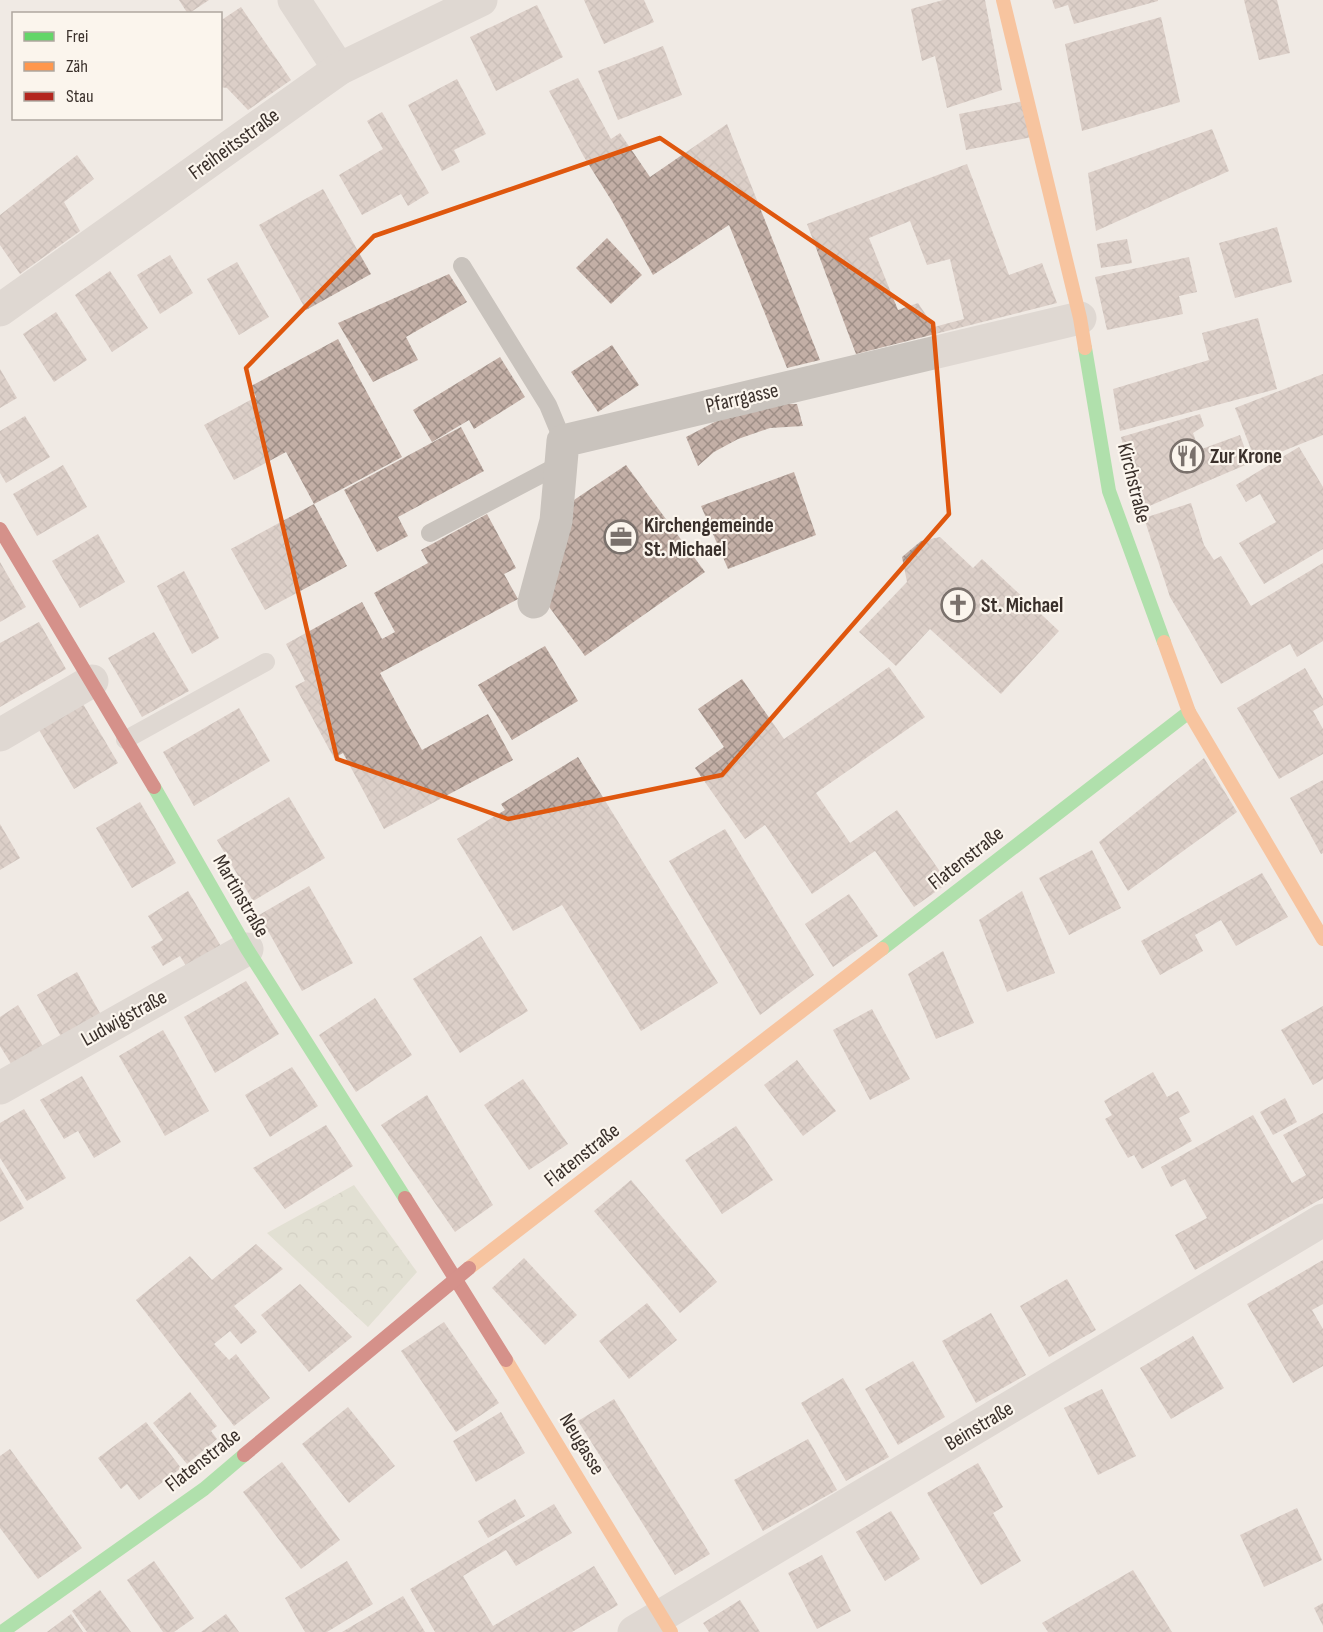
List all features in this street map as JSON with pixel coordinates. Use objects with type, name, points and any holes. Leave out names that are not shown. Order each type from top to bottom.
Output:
[{"type":"street","points":[[294,0],[339,69]]},
{"type":"street","name":"Freiheitsstraße","points":[[0,310],[339,69],[481,0]]},
{"type":"street","name":"Kirchstraße","points":[[1003,0],[1080,318],[1109,491],[1189,712],[1323,939]]},
{"type":"street","name":"Pfarrgasse","points":[[562,453],[1080,318]]},
{"type":"street","points":[[534,602],[556,521],[562,453]]},
{"type":"street","name":"Martinstraße","points":[[0,529],[92,681],[247,949],[456,1278]]},
{"type":"street","points":[[0,735],[92,681]]},
{"type":"street","name":"Flatenstraße","points":[[2,1632],[204,1489],[456,1278],[1189,712]]},
{"type":"street","name":"Ludwigstraße","points":[[0,1088],[247,949]]},
{"type":"street","name":"Beinstraße","points":[[656,1627],[1323,1220]]},
{"type":"street","name":"Neugasse","points":[[456,1278],[656,1627]]},
{"type":"lane","points":[[430,533],[562,453],[548,405],[462,266]]},
{"type":"lane","points":[[125,740],[266,662]]},
{"type":"highlighted area","points":[[660,138],[933,323],[949,514],[722,775],[508,819],[337,759],[246,368],[374,236]]},
{"type":"green space","points":[[354,1185],[417,1272],[368,1327],[267,1233]]},
{"type":"building","points":[[179,0],[209,0],[191,12],[187,12]]},
{"type":"building","points":[[584,0],[644,0],[654,22],[604,44]]},
{"type":"building","points":[[943,0],[985,0],[1002,90],[947,108],[935,56],[922,61],[911,9]]},
{"type":"building","points":[[1052,0],[1158,1],[1074,24],[1068,5],[1055,9]]},
{"type":"building","points":[[1244,0],[1277,0],[1290,53],[1259,60]]},
{"type":"building","points":[[537,5],[563,57],[496,91],[470,37]]},
{"type":"building","points":[[241,7],[291,80],[248,110],[227,88],[222,87],[222,20]]},
{"type":"building","points":[[1161,17],[1180,102],[1082,131],[1065,44]]},
{"type":"building","points":[[663,46],[682,95],[618,120],[598,71]]},
{"type":"building","points":[[578,78],[611,139],[620,133],[650,177],[727,124],[820,360],[787,368],[729,225],[653,275],[613,203],[584,157],[549,91]]},
{"type":"building","points":[[457,79],[486,134],[454,150],[460,162],[442,171],[408,105]]},
{"type":"building","points":[[1024,101],[1032,137],[966,150],[959,114]]},
{"type":"building","points":[[382,112],[429,193],[408,206],[401,194],[362,215],[339,175],[383,149],[367,121]]},
{"type":"building","points":[[1212,129],[1229,171],[1096,231],[1088,173]]},
{"type":"building","points":[[77,155],[94,179],[64,202],[80,231],[20,274],[0,245],[0,215]]},
{"type":"building","points":[[967,164],[1009,275],[1042,263],[1057,303],[856,354],[807,224]],"holes":[[[910,221],[927,265],[950,259],[964,319],[934,327],[918,303],[898,310],[869,238]]]},
{"type":"building","points":[[323,189],[371,274],[306,310],[259,225]]},
{"type":"building","points":[[1277,227],[1292,282],[1235,298],[1219,243]]},
{"type":"building","points":[[607,238],[642,275],[611,304],[576,268]]},
{"type":"building","points":[[1127,239],[1132,263],[1101,268],[1097,244]]},
{"type":"building","points":[[170,255],[193,293],[160,314],[137,275]]},
{"type":"building","points":[[1189,257],[1197,292],[1179,296],[1183,314],[1107,330],[1095,277]]},
{"type":"building","points":[[237,262],[269,317],[239,335],[207,279]]},
{"type":"building","points":[[110,271],[148,328],[112,352],[75,295]]},
{"type":"building","points":[[449,274],[467,302],[406,337],[418,360],[373,382],[338,323]]},
{"type":"building","points":[[56,312],[87,360],[54,382],[23,334]]},
{"type":"building","points":[[1258,318],[1277,389],[1120,431],[1113,389],[1209,360],[1202,333]]},
{"type":"building","points":[[338,339],[402,457],[314,504],[286,452],[234,480],[204,425],[256,397],[251,386]]},
{"type":"building","points":[[612,345],[639,385],[598,412],[571,372]]},
{"type":"building","points":[[500,357],[525,397],[474,429],[469,420],[432,442],[413,410]]},
{"type":"building","points":[[0,369],[17,398],[0,408]]},
{"type":"building","points":[[1323,374],[1323,435],[1256,462],[1235,408]]},
{"type":"building","points":[[758,404],[797,404],[803,426],[770,428],[738,439],[714,452],[698,466],[686,437],[734,412]]},
{"type":"building","name":"Zur Krone","points":[[1200,414],[1204,426],[1193,433],[1199,450],[1240,435],[1250,463],[1140,510],[1121,437]]},
{"type":"building","points":[[25,416],[50,457],[6,483],[0,473],[0,431]]},
{"type":"building","points":[[461,427],[484,471],[398,517],[408,536],[377,552],[344,490]]},
{"type":"building","points":[[1299,447],[1323,487],[1323,549],[1264,584],[1239,543],[1276,522],[1260,494],[1246,502],[1236,485]]},
{"type":"building","points":[[63,465],[87,507],[37,536],[13,494]]},
{"type":"building","name":"Kirchengemeinde St. Michael","points":[[626,465],[705,572],[585,656],[547,604],[571,502]]},
{"type":"building","points":[[794,472],[816,535],[728,569],[701,506]]},
{"type":"building","points":[[1191,503],[1204,545],[1214,560],[1221,556],[1251,606],[1323,563],[1323,641],[1297,657],[1290,644],[1221,684],[1170,597],[1144,518]]},
{"type":"building","points":[[314,504],[347,566],[265,610],[231,549]]},
{"type":"building","points":[[487,514],[516,568],[504,574],[518,599],[380,673],[422,750],[488,714],[513,760],[384,829],[343,753],[334,758],[295,686],[305,681],[286,644],[362,602],[382,639],[395,632],[374,593],[428,563],[421,550]]},
{"type":"building","points":[[98,534],[125,582],[80,608],[52,561]]},
{"type":"building","name":"St. Michael","points":[[940,537],[973,568],[982,559],[1059,631],[1001,694],[930,629],[896,666],[859,632],[907,582],[902,557],[921,541]]},
{"type":"building","points":[[0,562],[26,607],[0,622]]},
{"type":"building","points":[[184,571],[219,638],[192,654],[157,586]]},
{"type":"building","points":[[39,622],[66,669],[0,707],[0,643]]},
{"type":"building","points":[[154,632],[189,691],[142,717],[108,658]]},
{"type":"building","points":[[545,646],[578,701],[512,740],[478,685]]},
{"type":"building","points":[[889,667],[925,717],[816,793],[850,843],[897,810],[948,883],[914,907],[875,851],[812,894],[765,825],[745,839],[695,768],[724,747],[698,709],[742,679],[784,739]]},
{"type":"building","points":[[1305,668],[1323,699],[1323,705],[1313,711],[1323,729],[1323,754],[1279,779],[1237,708]]},
{"type":"building","points":[[83,704],[118,763],[74,789],[39,730]]},
{"type":"building","points":[[239,708],[270,761],[194,806],[163,752]]},
{"type":"building","points":[[578,757],[718,983],[641,1031],[562,905],[513,931],[457,839],[505,810],[501,804]]},
{"type":"building","points":[[1204,758],[1237,812],[1128,891],[1099,842]]},
{"type":"building","points":[[1323,780],[1323,853],[1321,854],[1290,798]]},
{"type":"building","points":[[289,797],[325,858],[253,901],[217,840]]},
{"type":"building","points":[[140,802],[176,863],[132,888],[96,828]]},
{"type":"building","points":[[0,824],[20,858],[0,870]]},
{"type":"building","points":[[725,829],[814,975],[760,1015],[669,861]]},
{"type":"building","points":[[1092,850],[1121,908],[1069,935],[1039,878]]},
{"type":"building","points":[[1262,873],[1288,917],[1236,946],[1221,920],[1195,935],[1203,951],[1160,975],[1141,941]]},
{"type":"building","points":[[309,886],[353,963],[302,991],[259,915]]},
{"type":"building","points":[[188,891],[222,948],[188,969],[180,956],[163,966],[151,947],[163,940],[148,916]]},
{"type":"building","points":[[1022,891],[1055,973],[1007,992],[979,920]]},
{"type":"building","points":[[849,894],[878,936],[833,967],[805,924]]},
{"type":"building","points":[[481,936],[528,1011],[460,1053],[413,979]]},
{"type":"building","points":[[943,951],[974,1023],[936,1039],[908,974]]},
{"type":"building","points":[[77,972],[101,1015],[62,1038],[37,995]]},
{"type":"building","points":[[246,981],[279,1034],[215,1073],[184,1017]]},
{"type":"building","points":[[375,998],[412,1055],[356,1092],[319,1035]]},
{"type":"building","points":[[18,1005],[44,1048],[13,1067],[0,1046],[0,1017]]},
{"type":"building","points":[[1323,1006],[1323,1079],[1313,1085],[1281,1030]]},
{"type":"building","points":[[872,1009],[910,1079],[870,1100],[833,1030]]},
{"type":"building","points":[[163,1030],[209,1111],[165,1136],[119,1056]]},
{"type":"building","points":[[797,1060],[836,1111],[803,1136],[764,1085]]},
{"type":"building","points":[[292,1067],[318,1106],[270,1137],[245,1095]]},
{"type":"building","points":[[1153,1072],[1167,1097],[1178,1091],[1190,1112],[1179,1118],[1192,1141],[1142,1169],[1134,1155],[1128,1158],[1105,1119],[1112,1115],[1104,1101]]},
{"type":"building","points":[[82,1076],[121,1142],[94,1158],[78,1131],[64,1139],[40,1100]]},
{"type":"building","points":[[523,1079],[568,1144],[529,1170],[484,1105]]},
{"type":"building","points":[[427,1095],[493,1205],[455,1232],[381,1125]]},
{"type":"building","points":[[1285,1098],[1297,1122],[1273,1135],[1260,1112]]},
{"type":"building","points":[[24,1109],[66,1178],[27,1201],[0,1158],[0,1123]]},
{"type":"building","points":[[1323,1113],[1323,1198],[1195,1270],[1175,1235],[1207,1218],[1185,1179],[1171,1187],[1161,1167],[1253,1115],[1292,1183],[1306,1175],[1283,1135]]},
{"type":"building","points":[[326,1125],[353,1166],[285,1209],[253,1168]]},
{"type":"building","points":[[736,1126],[773,1180],[722,1214],[685,1160]]},
{"type":"building","points":[[0,1167],[24,1208],[0,1222]]},
{"type":"building","points":[[631,1180],[717,1282],[680,1313],[594,1211]]},
{"type":"building","points":[[256,1244],[283,1269],[234,1306],[257,1332],[241,1344],[230,1331],[214,1344],[229,1360],[236,1354],[270,1398],[234,1426],[136,1300],[190,1256],[212,1280]]},
{"type":"building","points":[[524,1258],[577,1315],[545,1345],[492,1288]]},
{"type":"building","points":[[1323,1260],[1323,1304],[1312,1310],[1323,1329],[1323,1366],[1293,1383],[1247,1304]]},
{"type":"building","points":[[1067,1279],[1096,1330],[1049,1357],[1020,1306]]},
{"type":"building","points":[[300,1284],[352,1337],[309,1372],[261,1315]]},
{"type":"building","points":[[647,1303],[677,1340],[629,1379],[599,1341]]},
{"type":"building","points":[[991,1313],[1026,1375],[976,1403],[942,1341]]},
{"type":"building","points":[[444,1322],[499,1403],[456,1432],[401,1351]]},
{"type":"building","points":[[1193,1336],[1224,1388],[1171,1419],[1140,1368]]},
{"type":"building","points":[[913,1361],[945,1417],[898,1445],[865,1389]]},
{"type":"building","points":[[843,1378],[889,1457],[846,1481],[801,1403]]},
{"type":"building","points":[[1102,1389],[1136,1456],[1098,1475],[1064,1408]]},
{"type":"building","points":[[190,1392],[217,1426],[211,1431],[217,1439],[187,1464],[153,1423]]},
{"type":"building","points":[[614,1399],[710,1554],[675,1575],[578,1421]]},
{"type":"building","points":[[348,1407],[395,1466],[349,1503],[302,1444]]},
{"type":"building","points":[[501,1412],[525,1453],[476,1482],[453,1441]]},
{"type":"building","points":[[146,1422],[181,1468],[139,1500],[127,1484],[121,1489],[98,1458]]},
{"type":"building","points":[[808,1439],[837,1490],[763,1531],[734,1480]]},
{"type":"building","points":[[10,1449],[82,1548],[38,1579],[0,1528],[0,1456]]},
{"type":"building","points":[[282,1462],[340,1540],[301,1569],[243,1492]]},
{"type":"building","points":[[978,1463],[1003,1507],[993,1513],[1021,1561],[981,1585],[927,1493]]},
{"type":"building","points":[[515,1499],[525,1516],[488,1538],[478,1521]]},
{"type":"building","points":[[554,1504],[572,1533],[516,1566],[506,1550],[463,1576],[493,1626],[594,1566],[618,1605],[572,1632],[435,1632],[410,1589]]},
{"type":"building","points":[[1297,1508],[1322,1560],[1264,1587],[1240,1535]]},
{"type":"building","points":[[891,1511],[920,1559],[885,1581],[856,1532]]},
{"type":"building","points":[[822,1555],[851,1611],[817,1629],[788,1573]]},
{"type":"building","points":[[154,1561],[194,1618],[174,1632],[163,1632],[127,1580]]},
{"type":"building","points":[[347,1561],[373,1604],[327,1632],[305,1632],[285,1598]]},
{"type":"building","points":[[1133,1570],[1172,1632],[1048,1632],[1042,1623]]},
{"type":"building","points":[[100,1590],[131,1632],[87,1632],[72,1611]]},
{"type":"building","points":[[403,1596],[425,1632],[342,1632]]},
{"type":"building","points":[[740,1600],[760,1632],[709,1632],[703,1623]]},
{"type":"building","points":[[1323,1603],[1323,1626],[1314,1608]]},
{"type":"building","points":[[71,1614],[83,1632],[47,1632]]},
{"type":"building","points":[[226,1614],[239,1632],[201,1632]]},
{"type":"traffic: fast","points":[[1085,348],[1109,491],[1164,642]]},
{"type":"traffic: fast","points":[[882,949],[1189,712]]},
{"type":"traffic: fast","points":[[154,787],[247,949],[405,1198]]},
{"type":"traffic: fast","points":[[2,1632],[204,1489],[244,1455]]},
{"type":"traffic: slow","points":[[1003,0],[1080,318],[1085,348]]},
{"type":"traffic: slow","points":[[1164,642],[1189,712],[1323,939]]},
{"type":"traffic: slow","points":[[469,1268],[882,949]]},
{"type":"traffic: slow","points":[[506,1360],[671,1632]]},
{"type":"traffic: jam","points":[[0,529],[154,787]]},
{"type":"traffic: jam","points":[[405,1198],[506,1360]]},
{"type":"traffic: jam","points":[[244,1455],[469,1268]]},
{"type":"place","name":"Zur Krone","points":[[1187,456]]},
{"type":"place","name":"Kirchengemeinde St. Michael","points":[[621,537]]},
{"type":"place","name":"St. Michael","points":[[958,605]]}]
